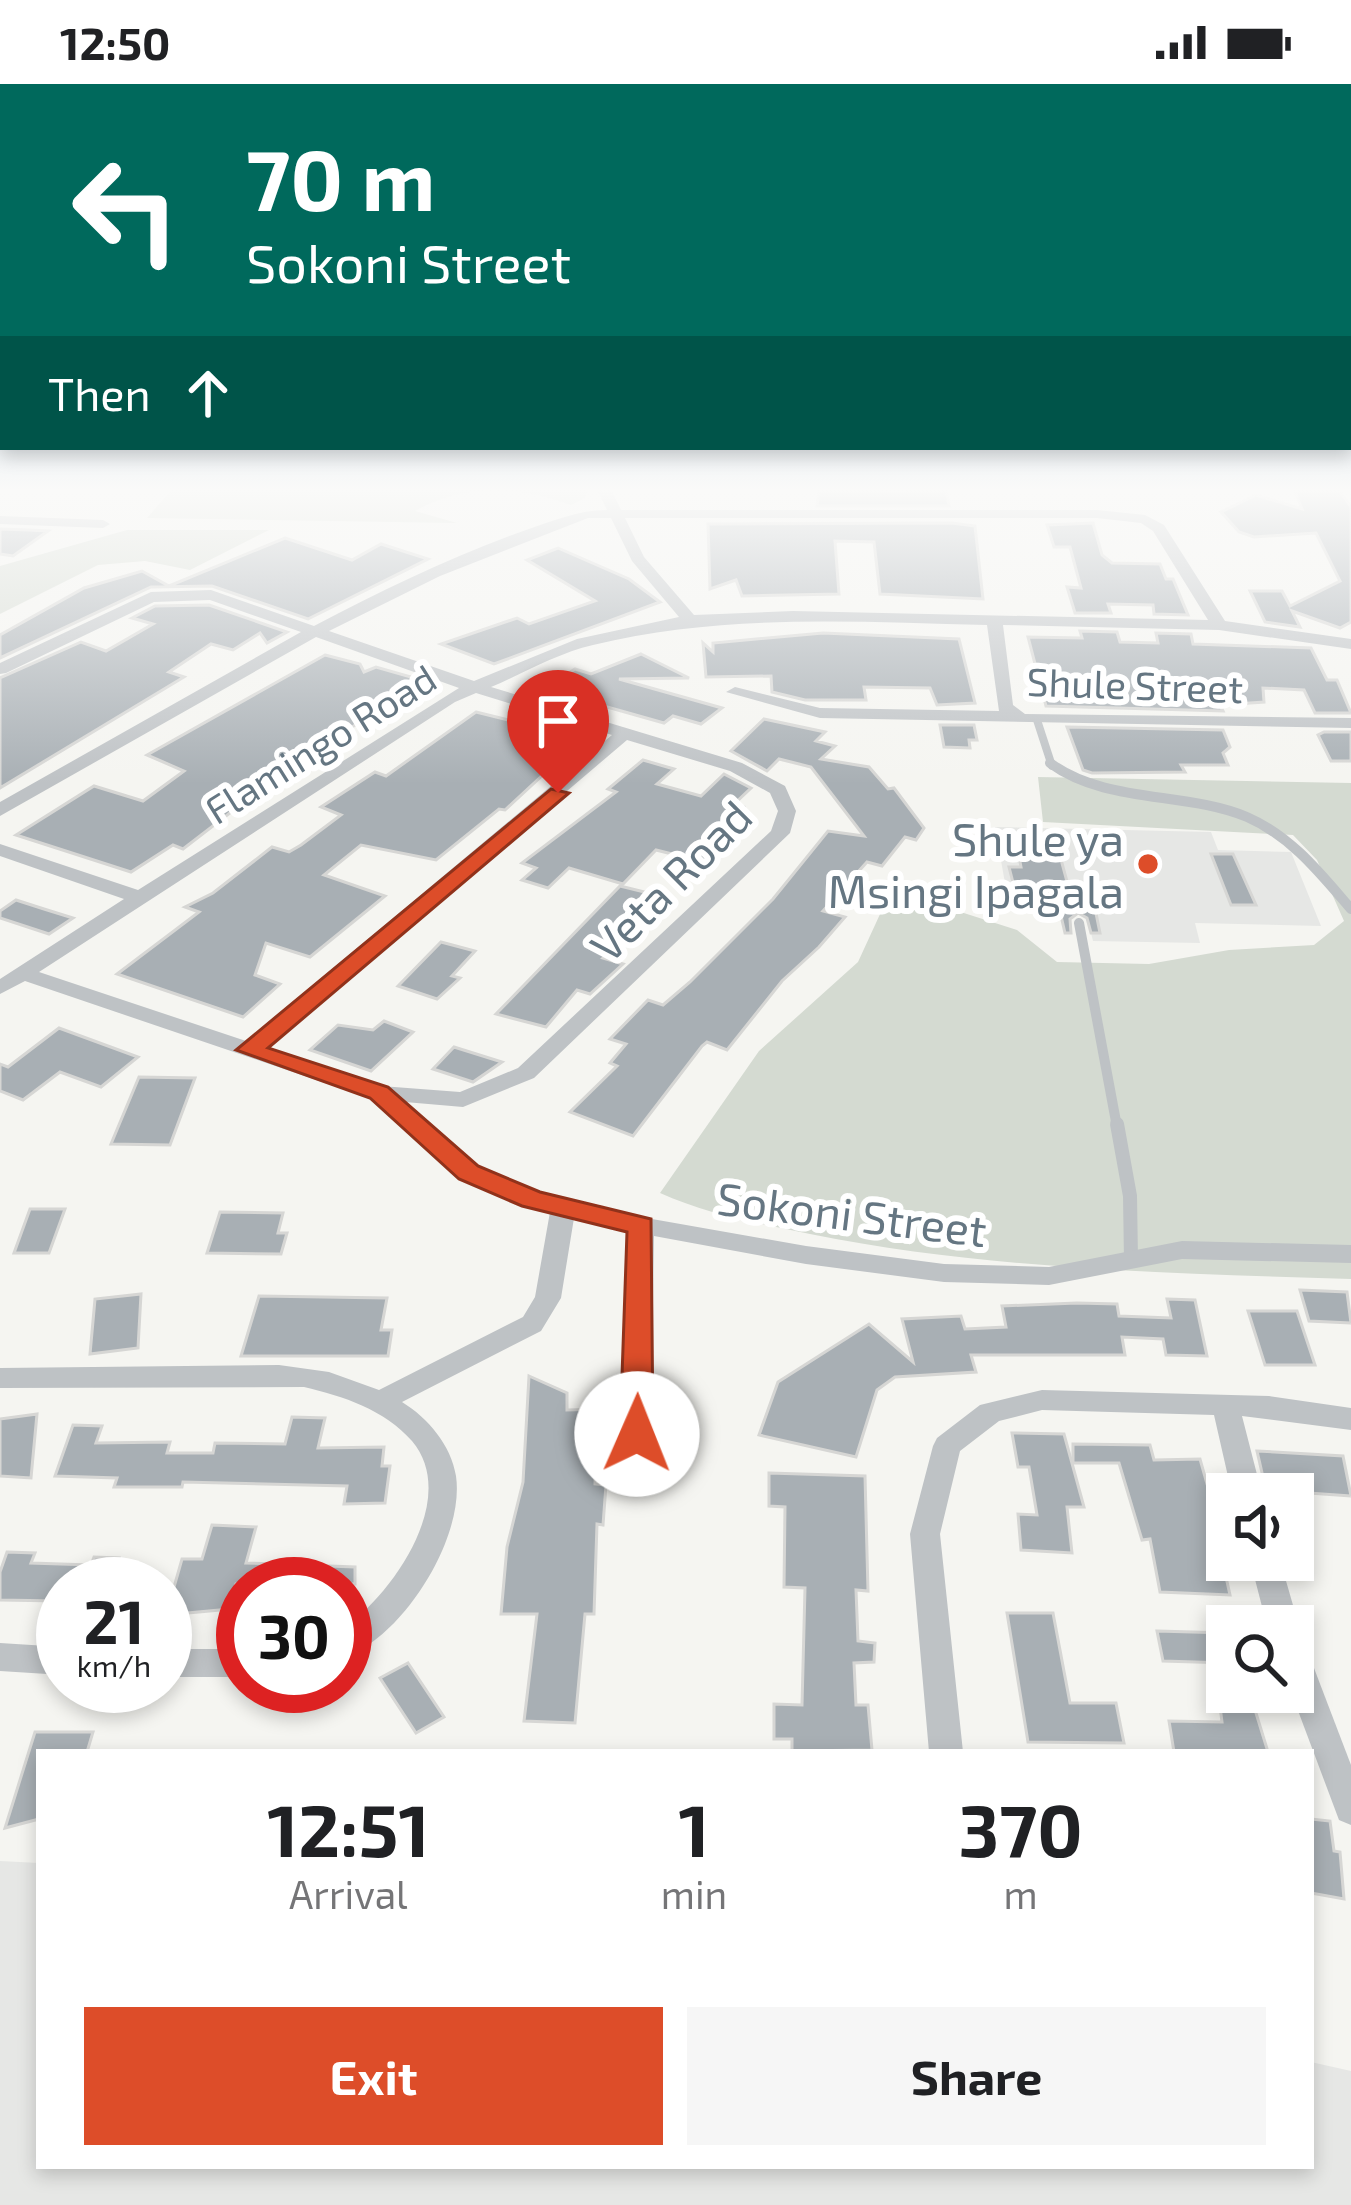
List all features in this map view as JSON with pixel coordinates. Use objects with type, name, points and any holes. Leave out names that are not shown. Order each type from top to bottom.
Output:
[{"type":"street","points":[[0,810],[316,630],[414,586]]},
{"type":"street","points":[[661,586],[690,620]]},
{"type":"street","points":[[1195,586],[1219,625]]},
{"type":"street","name":"Veta Road","points":[[0,669],[140,602],[171,593],[211,595],[471,686],[759,777],[784,801],[780,832],[506,1086],[440,1102],[379,1093],[22,973]]},
{"type":"street","name":"Flamingo Road","points":[[0,988],[471,686],[583,641],[690,620],[1219,625],[1351,644]]},
{"type":"street","name":"Shule Street","points":[[995,622],[1005,707],[1012,716],[1351,723]]},
{"type":"street","points":[[735,692],[820,713],[1012,716]]},
{"type":"street","points":[[249,1050],[403,919],[494,852],[622,734]]},
{"type":"street","points":[[0,850],[139,897]]},
{"type":"street","name":"Sokoni Street","points":[[379,1093],[469,1172],[563,1207],[641,1226],[944,1273],[1049,1276],[1202,1250],[1351,1254]]},
{"type":"street","points":[[382,1400],[532,1324],[548,1298],[563,1207]]},
{"type":"street","points":[[637,1434],[641,1226]]},
{"type":"street","points":[[0,1378],[298,1376],[382,1400],[436,1449],[444,1476],[442,1502],[422,1570],[372,1625]]},
{"type":"street","points":[[946,1749],[926,1534],[947,1446],[990,1412],[1042,1400],[1226,1406],[1351,1419]]},
{"type":"street","points":[[1226,1406],[1242,1473]]},
{"type":"street","points":[[0,1657],[36,1659]]},
{"type":"street","points":[[1314,1711],[1351,1809]]},
{"type":"lane","points":[[1037,720],[1050,765],[1073,780],[1236,814],[1269,828],[1301,852],[1351,909]]},
{"type":"lane","points":[[1079,923],[1130,1196],[1131,1260]]},
{"type":"shaded area","points":[[0,586],[56,586],[0,614]]},
{"type":"shaded area","points":[[1038,777],[1351,783],[1351,1279],[1080,1268],[945,1255],[753,1222],[660,1193],[759,1051],[858,962],[881,912],[945,907],[1017,930],[1057,962],[1149,964],[1229,950],[1314,945],[1344,921],[1317,860],[1293,835],[1043,822]]},
{"type":"shaded area","points":[[995,827],[1211,832],[1218,850],[1291,852],[1321,926],[1195,923],[1200,943],[1093,941],[1086,913],[1010,911]]},
{"type":"shaded area","points":[[0,1861],[36,1863],[36,2169],[1314,2169],[1314,2063],[1351,2071],[1351,2205],[0,2205]]},
{"type":"building","points":[[169,586],[374,586],[308,619],[212,586],[151,587],[0,658],[0,635],[84,588]]},
{"type":"building","points":[[570,586],[638,586],[660,602],[494,664],[441,644],[517,618],[529,624],[595,601]]},
{"type":"building","points":[[738,586],[838,586],[839,594],[742,596]]},
{"type":"building","points":[[879,586],[982,586],[983,599],[880,594]]},
{"type":"building","points":[[1176,586],[1188,615],[1154,614],[1153,605],[1108,604],[1111,613],[1075,613],[1067,587]]},
{"type":"building","points":[[1330,586],[1351,586],[1351,622],[1340,628],[1292,611],[1300,627],[1265,622],[1250,591],[1282,591],[1290,606]]},
{"type":"building","points":[[209,605],[287,632],[267,643],[260,633],[233,650],[211,644],[169,672],[184,677],[0,788],[0,678],[81,642],[106,651],[153,624],[132,618],[155,606]]},
{"type":"building","points":[[1080,631],[1117,632],[1120,642],[1158,643],[1156,633],[1191,634],[1193,644],[1311,648],[1327,680],[1337,680],[1351,713],[1315,713],[1304,690],[1263,688],[1264,702],[1220,705],[1223,711],[1046,706],[1028,637],[1082,638]]},
{"type":"building","points":[[823,633],[959,639],[975,703],[937,705],[930,688],[864,687],[866,700],[805,700],[772,692],[771,676],[706,677],[703,643],[713,652],[713,643]]},
{"type":"building","points":[[641,654],[689,678],[619,679],[722,708],[701,724],[673,716],[664,723],[600,705],[591,713],[565,705],[568,696],[545,689],[575,669],[591,674]]},
{"type":"building","points":[[325,655],[360,664],[364,672],[376,667],[425,681],[295,763],[183,849],[173,845],[131,872],[16,835],[94,786],[143,801],[184,771],[147,755]]},
{"type":"building","points":[[476,712],[529,725],[539,717],[574,728],[561,740],[573,747],[505,810],[499,809],[436,860],[361,845],[324,875],[385,896],[310,957],[266,943],[255,975],[280,984],[243,1017],[117,974],[199,912],[185,907],[213,893],[272,847],[289,852],[341,815],[321,807],[375,772],[386,776]]},
{"type":"building","points":[[764,719],[825,732],[816,741],[835,746],[821,759],[869,767],[888,789],[894,788],[924,828],[916,840],[905,837],[882,866],[867,862],[823,911],[845,917],[782,981],[727,1050],[707,1042],[702,1046],[633,1136],[570,1112],[617,1066],[610,1063],[626,1044],[610,1039],[648,1000],[663,1005],[690,982],[773,899],[828,831],[864,836],[811,767],[779,759],[767,771],[731,751]]},
{"type":"building","points":[[940,725],[974,725],[977,740],[969,740],[970,748],[944,747]]},
{"type":"building","points":[[1067,727],[1223,730],[1230,747],[1223,753],[1228,765],[1181,765],[1185,772],[1092,773],[1083,770]]},
{"type":"building","points":[[1351,732],[1351,761],[1331,761],[1318,735]]},
{"type":"building","points":[[643,760],[674,769],[657,784],[701,796],[724,774],[751,788],[733,805],[743,807],[712,839],[727,843],[708,863],[656,850],[623,884],[569,868],[548,888],[522,880],[536,868],[522,863],[616,792],[608,789]]},
{"type":"building","points":[[1018,851],[1059,852],[1069,889],[1091,889],[1100,933],[1091,933],[1087,918],[1078,913],[1070,919],[1071,933],[1065,933],[1058,903],[1018,902],[1009,867],[1021,867]]},
{"type":"building","points":[[1211,854],[1233,854],[1256,905],[1231,905]]},
{"type":"building","points":[[620,886],[669,898],[603,958],[623,964],[590,994],[577,990],[546,1027],[496,1014]]},
{"type":"building","points":[[16,900],[73,918],[49,934],[0,918],[0,911]]},
{"type":"building","points":[[441,942],[475,951],[452,976],[460,978],[437,999],[398,986]]},
{"type":"building","points":[[384,1021],[413,1032],[371,1071],[310,1050],[338,1025],[373,1030]]},
{"type":"building","points":[[59,1028],[138,1057],[101,1087],[60,1072],[23,1100],[0,1091],[0,1064],[8,1067]]},
{"type":"building","points":[[454,1047],[502,1062],[473,1082],[433,1069]]},
{"type":"building","points":[[139,1077],[195,1078],[170,1145],[111,1144]]},
{"type":"building","points":[[30,1209],[65,1209],[49,1253],[14,1253]]},
{"type":"building","points":[[220,1212],[283,1213],[278,1233],[287,1233],[281,1254],[207,1253]]},
{"type":"building","points":[[1300,1290],[1347,1292],[1351,1323],[1309,1321]]},
{"type":"building","points":[[141,1294],[138,1348],[90,1354],[95,1299]]},
{"type":"building","points":[[259,1296],[387,1298],[381,1330],[392,1330],[388,1356],[241,1356]]},
{"type":"building","points":[[1167,1299],[1195,1300],[1207,1356],[1166,1355],[1163,1339],[1122,1337],[1125,1355],[971,1355],[976,1372],[895,1377],[877,1390],[856,1457],[759,1435],[778,1382],[869,1324],[913,1362],[902,1319],[961,1316],[965,1329],[1006,1327],[1002,1306],[1077,1303],[1117,1304],[1119,1316],[1171,1318]]},
{"type":"building","points":[[1248,1311],[1297,1311],[1315,1365],[1265,1365]]},
{"type":"building","points":[[529,1376],[567,1393],[567,1410],[605,1409],[605,1434],[596,1434],[595,1484],[606,1485],[603,1525],[597,1524],[594,1614],[585,1614],[575,1723],[524,1721],[537,1614],[501,1614],[507,1547],[523,1482]]},
{"type":"building","points":[[37,1414],[31,1478],[0,1476],[0,1419]]},
{"type":"building","points":[[292,1417],[325,1418],[318,1448],[384,1447],[382,1466],[390,1466],[385,1503],[344,1504],[347,1486],[183,1482],[182,1487],[114,1487],[117,1478],[55,1476],[73,1425],[102,1426],[96,1443],[170,1442],[167,1453],[213,1453],[215,1443],[285,1444]]},
{"type":"building","points":[[1012,1433],[1064,1434],[1084,1507],[1067,1507],[1072,1553],[1021,1550],[1018,1514],[1037,1515],[1029,1467],[1018,1467]]},
{"type":"building","points":[[1073,1444],[1150,1445],[1154,1460],[1200,1459],[1206,1480],[1206,1581],[1227,1581],[1230,1595],[1160,1592],[1150,1539],[1142,1540],[1119,1463],[1073,1463]]},
{"type":"building","points":[[1257,1451],[1343,1456],[1351,1496],[1314,1493],[1314,1473],[1262,1473]]},
{"type":"building","points":[[769,1473],[865,1476],[868,1591],[856,1590],[858,1641],[875,1643],[874,1662],[854,1663],[856,1705],[868,1705],[872,1749],[792,1749],[792,1739],[774,1739],[774,1704],[802,1705],[805,1588],[784,1587],[785,1507],[769,1506]]},
{"type":"building","points":[[212,1525],[256,1527],[248,1557],[216,1557],[216,1610],[192,1613],[192,1559],[202,1559]]},
{"type":"building","points":[[7,1552],[35,1553],[31,1563],[36,1563],[36,1601],[0,1600],[0,1572]]},
{"type":"building","points":[[1007,1613],[1053,1613],[1070,1703],[1116,1703],[1124,1743],[1028,1742]]},
{"type":"building","points":[[1157,1631],[1206,1632],[1206,1662],[1163,1661]]},
{"type":"building","points":[[408,1663],[444,1717],[416,1733],[380,1678]]},
{"type":"building","points":[[1221,1713],[1256,1713],[1267,1749],[1174,1749],[1169,1721],[1222,1722]]},
{"type":"building","points":[[35,1732],[93,1732],[88,1749],[36,1749],[36,1820],[5,1828]]},
{"type":"building","points":[[1314,1819],[1330,1821],[1334,1851],[1340,1852],[1344,1899],[1314,1894]]},
{"type":"place","name":"Shule ya Msingi Ipagala","points":[[1148,864]]},
{"type":"route","points":[[558,793],[494,852],[403,919],[249,1050],[379,1093],[469,1172],[532,1199],[641,1226],[637,1434]]}]
